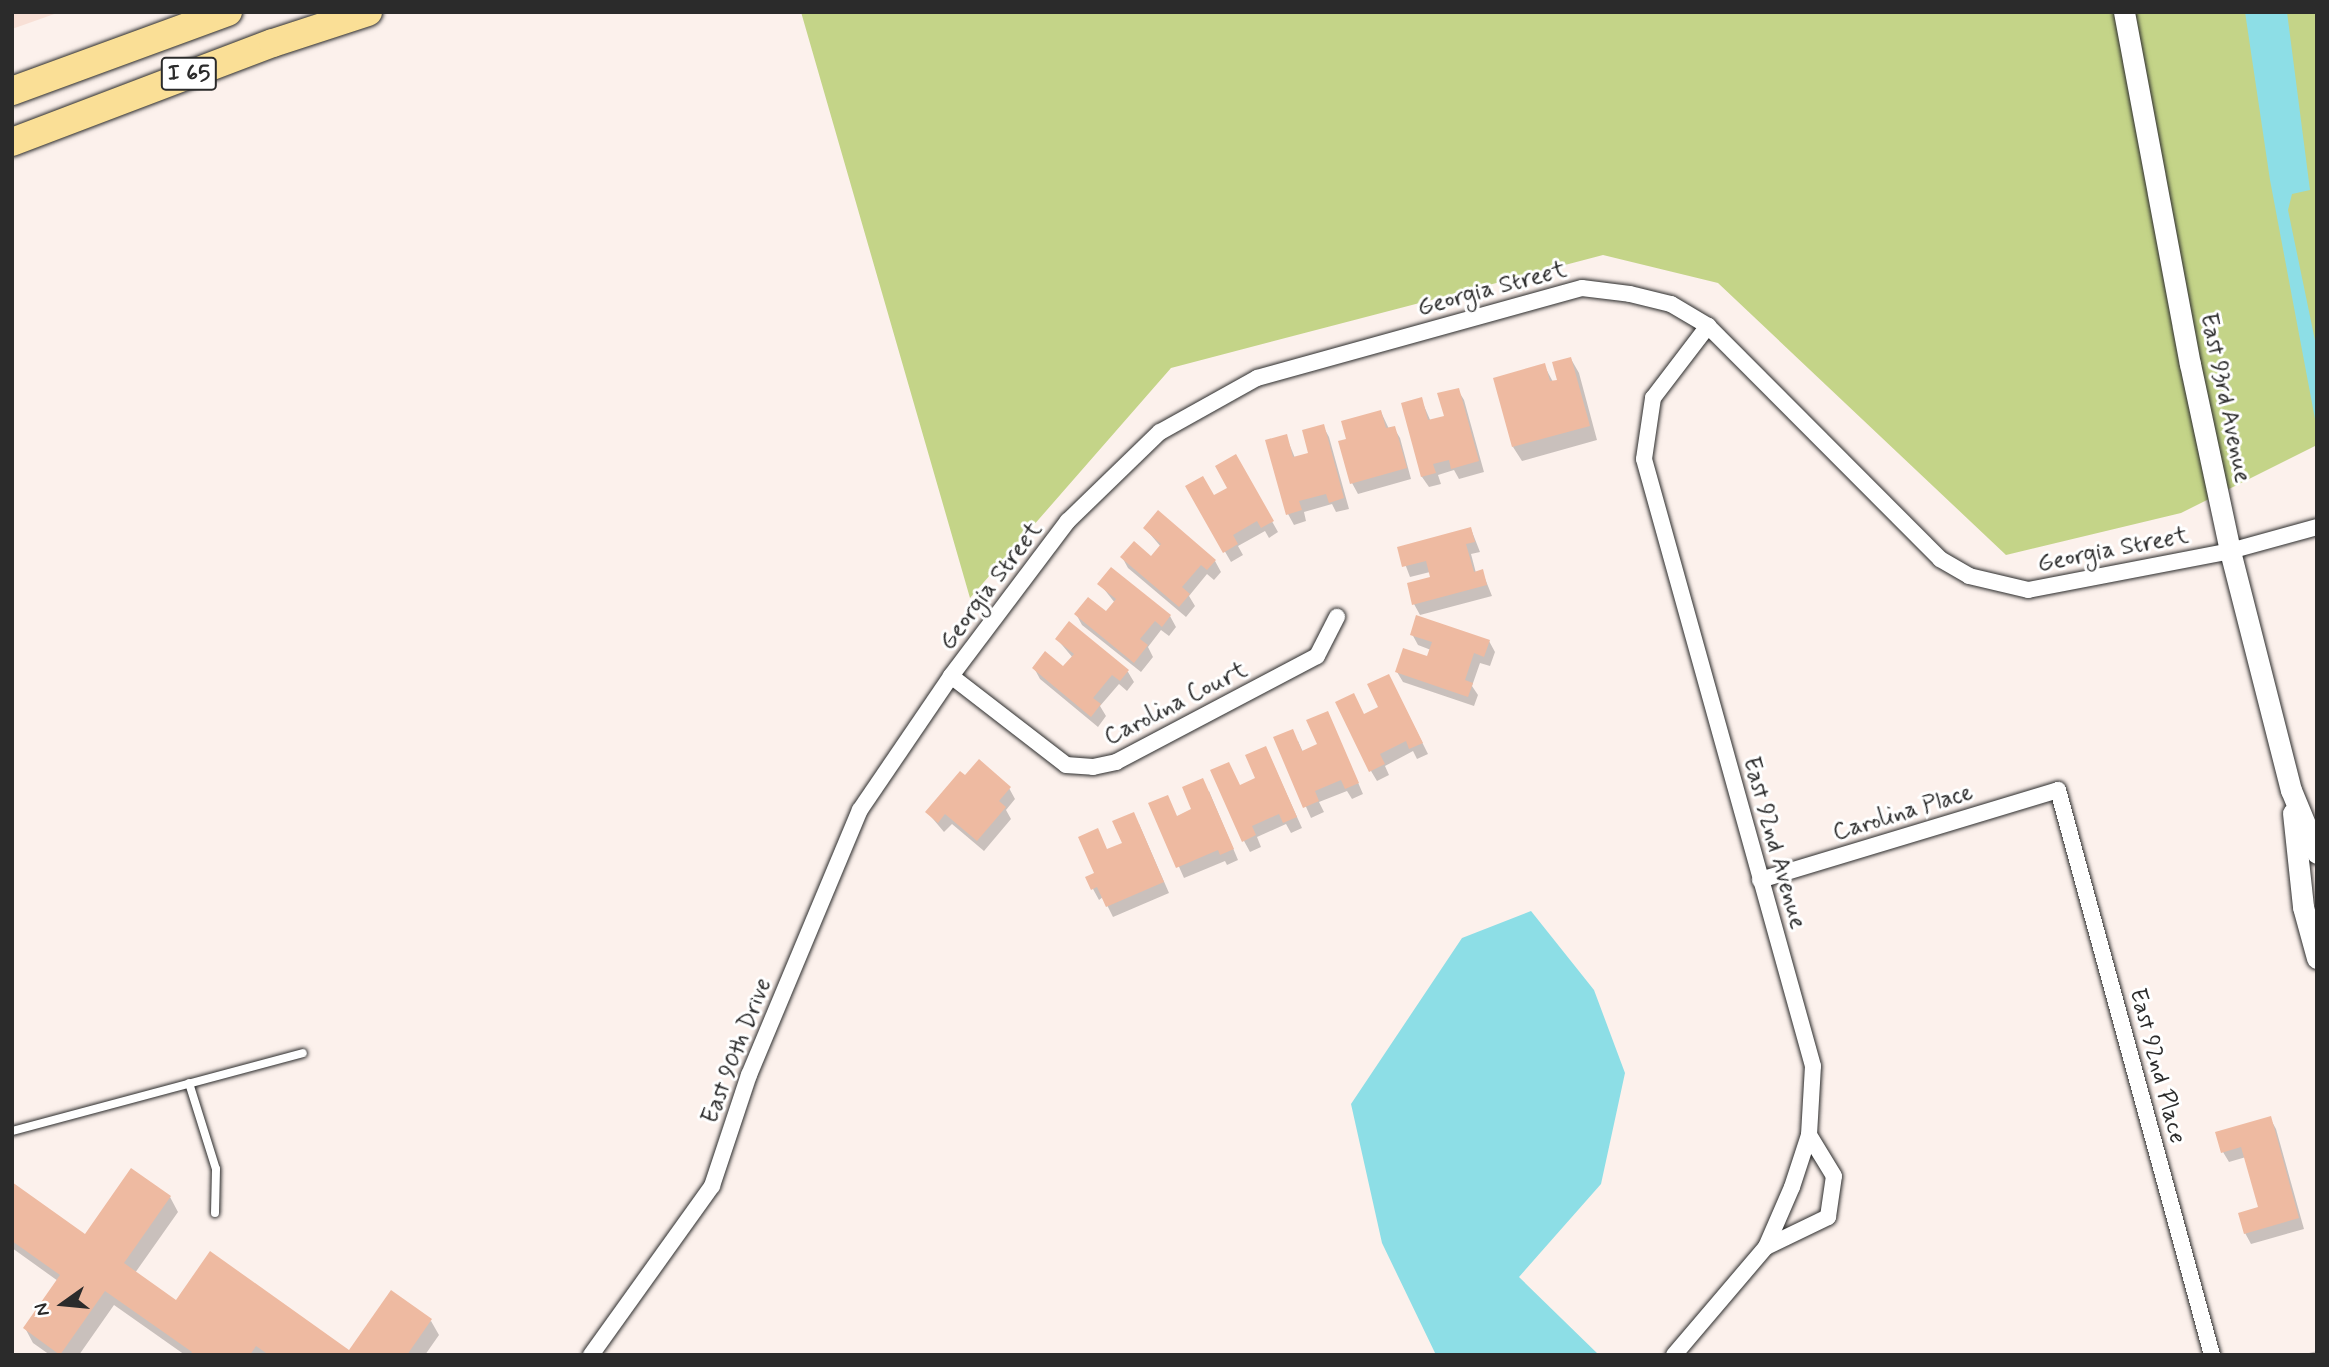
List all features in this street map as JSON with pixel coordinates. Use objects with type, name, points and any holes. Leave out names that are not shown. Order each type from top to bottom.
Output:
[{"type":"highway","name":"I 65","points":[[12,91],[228,12]]},
{"type":"highway","name":"I 65","points":[[12,142],[273,43],[368,12]]},
{"type":"street","name":"East 93rd Avenue","points":[[2124,12],[2190,364],[2230,551],[2291,790],[2317,853]]},
{"type":"street","name":"Georgia Street","points":[[903,749],[951,676],[1068,521],[1160,432],[1257,378],[1582,288],[1671,304],[1708,326],[1940,559],[1969,576],[2028,590],[2230,551],[2317,527]]},
{"type":"street","name":"East 92nd Avenue","points":[[1674,1355],[1766,1247],[1792,1187],[1809,1135],[1813,1066],[1644,459],[1653,398],[1708,326]]},
{"type":"street","name":"Carolina Court","points":[[951,676],[1066,765],[1093,767],[1116,762],[1317,656],[1337,617]]},
{"type":"street","name":"East 90th Drive","points":[[596,1353],[712,1186],[749,1075],[860,810],[903,749]]},
{"type":"street","name":"Carolina Place","points":[[1760,880],[2058,790]]},
{"type":"street","name":"East 92nd Place","points":[[2058,790],[2212,1355]]},
{"type":"street","name":"East 93rd Avenue","points":[[2291,790],[2303,907],[2317,958]]},
{"type":"street","points":[[1766,1247],[1828,1217],[1834,1176],[1809,1135]]},
{"type":"lane","points":[[12,1131],[303,1053]]},
{"type":"lane","points":[[189,1083],[216,1169],[215,1213]]},
{"type":"shaded area","points":[[12,12],[60,12],[12,29]]},
{"type":"green space","points":[[801,12],[2317,12],[2317,445],[2181,513],[2006,555],[1718,283],[1603,255],[1171,368],[970,598]]},
{"type":"water","points":[[2245,12],[2287,12],[2310,190],[2292,194],[2288,210],[2317,350],[2315,419],[2270,180]]},
{"type":"water","points":[[1531,911],[1594,990],[1625,1073],[1601,1184],[1519,1277],[1599,1355],[1436,1355],[1382,1243],[1351,1104],[1462,938]]},
{"type":"building","points":[[1571,357],[1590,426],[1512,447],[1493,378],[1545,363],[1550,381],[1557,380],[1552,362]]},
{"type":"building","points":[[1459,388],[1479,461],[1451,469],[1449,460],[1433,464],[1436,473],[1421,477],[1401,403],[1422,397],[1428,420],[1444,416],[1437,393]]},
{"type":"building","points":[[1381,410],[1386,428],[1395,426],[1407,468],[1350,484],[1338,441],[1346,439],[1341,421]]},
{"type":"building","points":[[1324,424],[1344,498],[1329,503],[1326,494],[1299,501],[1302,510],[1286,515],[1265,440],[1287,434],[1293,457],[1308,453],[1302,430]]},
{"type":"building","points":[[1236,454],[1274,521],[1261,528],[1257,521],[1233,535],[1238,544],[1223,553],[1185,486],[1203,476],[1214,495],[1227,488],[1215,466]]},
{"type":"building","points":[[1158,510],[1216,560],[1207,570],[1201,565],[1182,587],[1190,594],[1179,607],[1120,557],[1134,541],[1151,556],[1161,544],[1143,528]]},
{"type":"building","points":[[1471,527],[1475,542],[1466,544],[1474,572],[1483,569],[1487,585],[1412,605],[1407,583],[1430,577],[1426,561],[1402,567],[1397,547]]},
{"type":"building","points":[[1111,567],[1171,615],[1162,627],[1155,621],[1140,639],[1148,645],[1134,663],[1074,614],[1088,597],[1106,611],[1116,599],[1097,584]]},
{"type":"building","points":[[1416,615],[1490,640],[1484,657],[1474,653],[1465,680],[1473,683],[1468,697],[1395,672],[1403,648],[1427,656],[1432,642],[1410,635]]},
{"type":"building","points":[[1069,621],[1129,670],[1120,681],[1112,675],[1093,698],[1101,704],[1091,717],[1032,668],[1045,651],[1063,666],[1074,654],[1055,639]]},
{"type":"building","points":[[1389,674],[1423,743],[1409,749],[1406,741],[1380,754],[1385,764],[1369,772],[1335,702],[1354,693],[1364,714],[1378,707],[1367,684]]},
{"type":"building","points":[[1328,711],[1359,783],[1345,789],[1341,780],[1315,791],[1319,801],[1303,808],[1273,737],[1293,729],[1302,751],[1317,744],[1306,720]]},
{"type":"building","points":[[1266,746],[1297,817],[1283,823],[1279,814],[1252,826],[1256,835],[1242,842],[1210,770],[1229,762],[1240,785],[1255,778],[1245,755]]},
{"type":"building","points":[[979,759],[1011,787],[999,801],[1006,807],[977,841],[945,814],[938,823],[925,812],[960,771],[965,775]]},
{"type":"building","points":[[1203,778],[1234,849],[1220,855],[1218,850],[1176,868],[1148,803],[1168,795],[1177,816],[1191,809],[1182,787]]},
{"type":"building","points":[[1134,812],[1164,882],[1106,907],[1097,887],[1091,890],[1085,877],[1094,873],[1078,837],[1098,828],[1107,849],[1122,843],[1112,821]]},
{"type":"building","points":[[2271,1116],[2299,1218],[2244,1234],[2238,1213],[2258,1207],[2241,1147],[2221,1153],[2215,1132]]},
{"type":"building","points":[[131,1168],[171,1196],[124,1263],[176,1300],[210,1251],[349,1350],[391,1290],[432,1319],[407,1355],[269,1355],[256,1346],[250,1355],[190,1355],[192,1352],[105,1291],[60,1355],[23,1328],[60,1275],[12,1241],[12,1182],[85,1234]]}]
